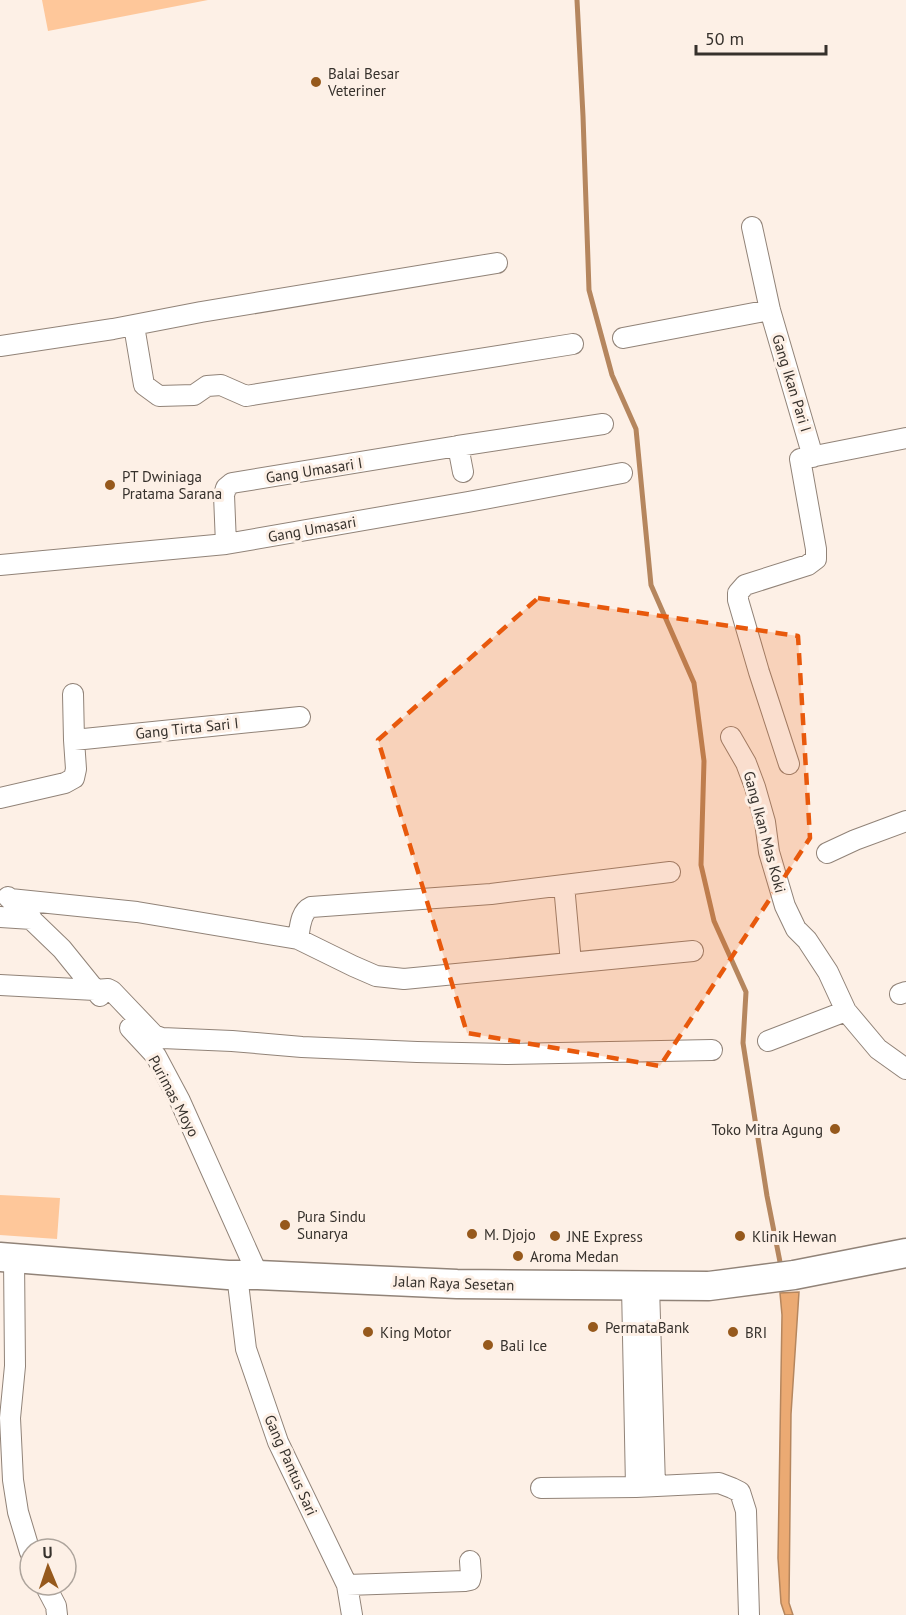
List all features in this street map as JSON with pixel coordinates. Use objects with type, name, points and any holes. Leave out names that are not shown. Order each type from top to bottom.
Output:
[{"type":"main road","name":"Jalan Raya Sesetan","points":[[7,1257],[247,1275],[457,1284],[710,1286],[783,1276],[906,1253]]},
{"type":"street","name":"Gang Ikan Pari I","points":[[752,227],[770,310],[813,457]]},
{"type":"street","points":[[0,346],[134,326],[201,312],[497,263]]},
{"type":"street","points":[[623,338],[770,310]]},
{"type":"street","points":[[134,326],[144,385],[159,396],[194,394],[207,386],[221,385],[246,396],[573,344]]},
{"type":"street","name":"Gang Umasari I","points":[[226,544],[224,495],[226,488],[232,483],[603,424]]},
{"type":"street","points":[[789,764],[759,672],[738,593],[745,585],[808,565],[816,559],[800,459],[906,438]]},
{"type":"street","points":[[458,446],[463,472]]},
{"type":"street","name":"Gang Umasari","points":[[0,565],[226,544],[622,473]]},
{"type":"street","points":[[0,798],[64,783],[74,778],[76,769],[73,694]]},
{"type":"street","name":"Gang Tirta Sari I","points":[[74,740],[300,717]]},
{"type":"street","name":"Gang Ikan Mas Koki","points":[[731,737],[746,763],[755,787],[765,822],[769,852],[785,906],[796,929],[807,940],[828,972],[846,1011],[878,1049],[906,1069]]},
{"type":"street","points":[[827,853],[906,820]]},
{"type":"street","points":[[298,939],[303,914],[310,908],[491,894],[670,872]]},
{"type":"street","points":[[564,885],[571,963]]},
{"type":"street","points":[[5,895],[137,912],[298,939],[376,976],[404,979],[693,951]]},
{"type":"street","name":"Purimas Moyo","points":[[5,895],[62,949],[95,990],[156,1056],[180,1101],[247,1275]]},
{"type":"street","points":[[0,917],[32,919]]},
{"type":"street","points":[[0,985],[108,989],[154,1035],[162,1038],[428,1053],[506,1054],[712,1050]]},
{"type":"street","points":[[768,1041],[846,1011]]},
{"type":"street","points":[[7,1257],[15,1366],[10,1418],[13,1480],[18,1512],[26,1537]]},
{"type":"street","name":"Gang Pantus Sari","points":[[247,1275],[246,1349],[278,1442],[347,1585],[352,1615]]},
{"type":"street","points":[[641,1286],[646,1486]]},
{"type":"street","points":[[541,1488],[719,1483],[740,1492],[746,1510],[749,1615]]},
{"type":"street","points":[[347,1585],[465,1581],[470,1580],[470,1561]]},
{"type":"street","points":[[51,1597],[57,1615]]},
{"type":"highlighted area","points":[[538,598],[798,636],[810,838],[660,1066],[467,1033],[378,740]]},
{"type":"shaded area","points":[[42,0],[208,0],[48,31]]},
{"type":"shaded area","points":[[0,1195],[60,1198],[57,1239],[0,1235]]},
{"type":"shaded area","points":[[799,1292],[791,1414],[789,1603],[793,1615],[785,1615],[781,1603],[778,1558],[782,1315],[780,1293]]},
{"type":"waterway","points":[[577,0],[589,290],[612,375],[636,429],[651,585],[694,683],[704,761],[701,865],[714,921],[746,992],[743,1043],[767,1196],[781,1267]]},
{"type":"place","name":"Balai Besar Veteriner","points":[[316,82]]},
{"type":"place","name":"PT Dwiniaga Pratama Sarana","points":[[110,485]]},
{"type":"place","name":"Toko Mitra Agung","points":[[835,1129]]},
{"type":"place","name":"Pura Sindu Sunarya","points":[[285,1225]]},
{"type":"place","name":"M. Djojo","points":[[472,1234]]},
{"type":"place","name":"JNE Express","points":[[555,1236]]},
{"type":"place","name":"Klinik Hewan","points":[[740,1236]]},
{"type":"place","name":"Aroma Medan","points":[[518,1256]]},
{"type":"place","name":"PermataBank","points":[[593,1327]]},
{"type":"place","name":"King Motor","points":[[368,1332]]},
{"type":"place","name":"BRI","points":[[733,1332]]},
{"type":"place","name":"Bali Ice","points":[[488,1345]]}]
